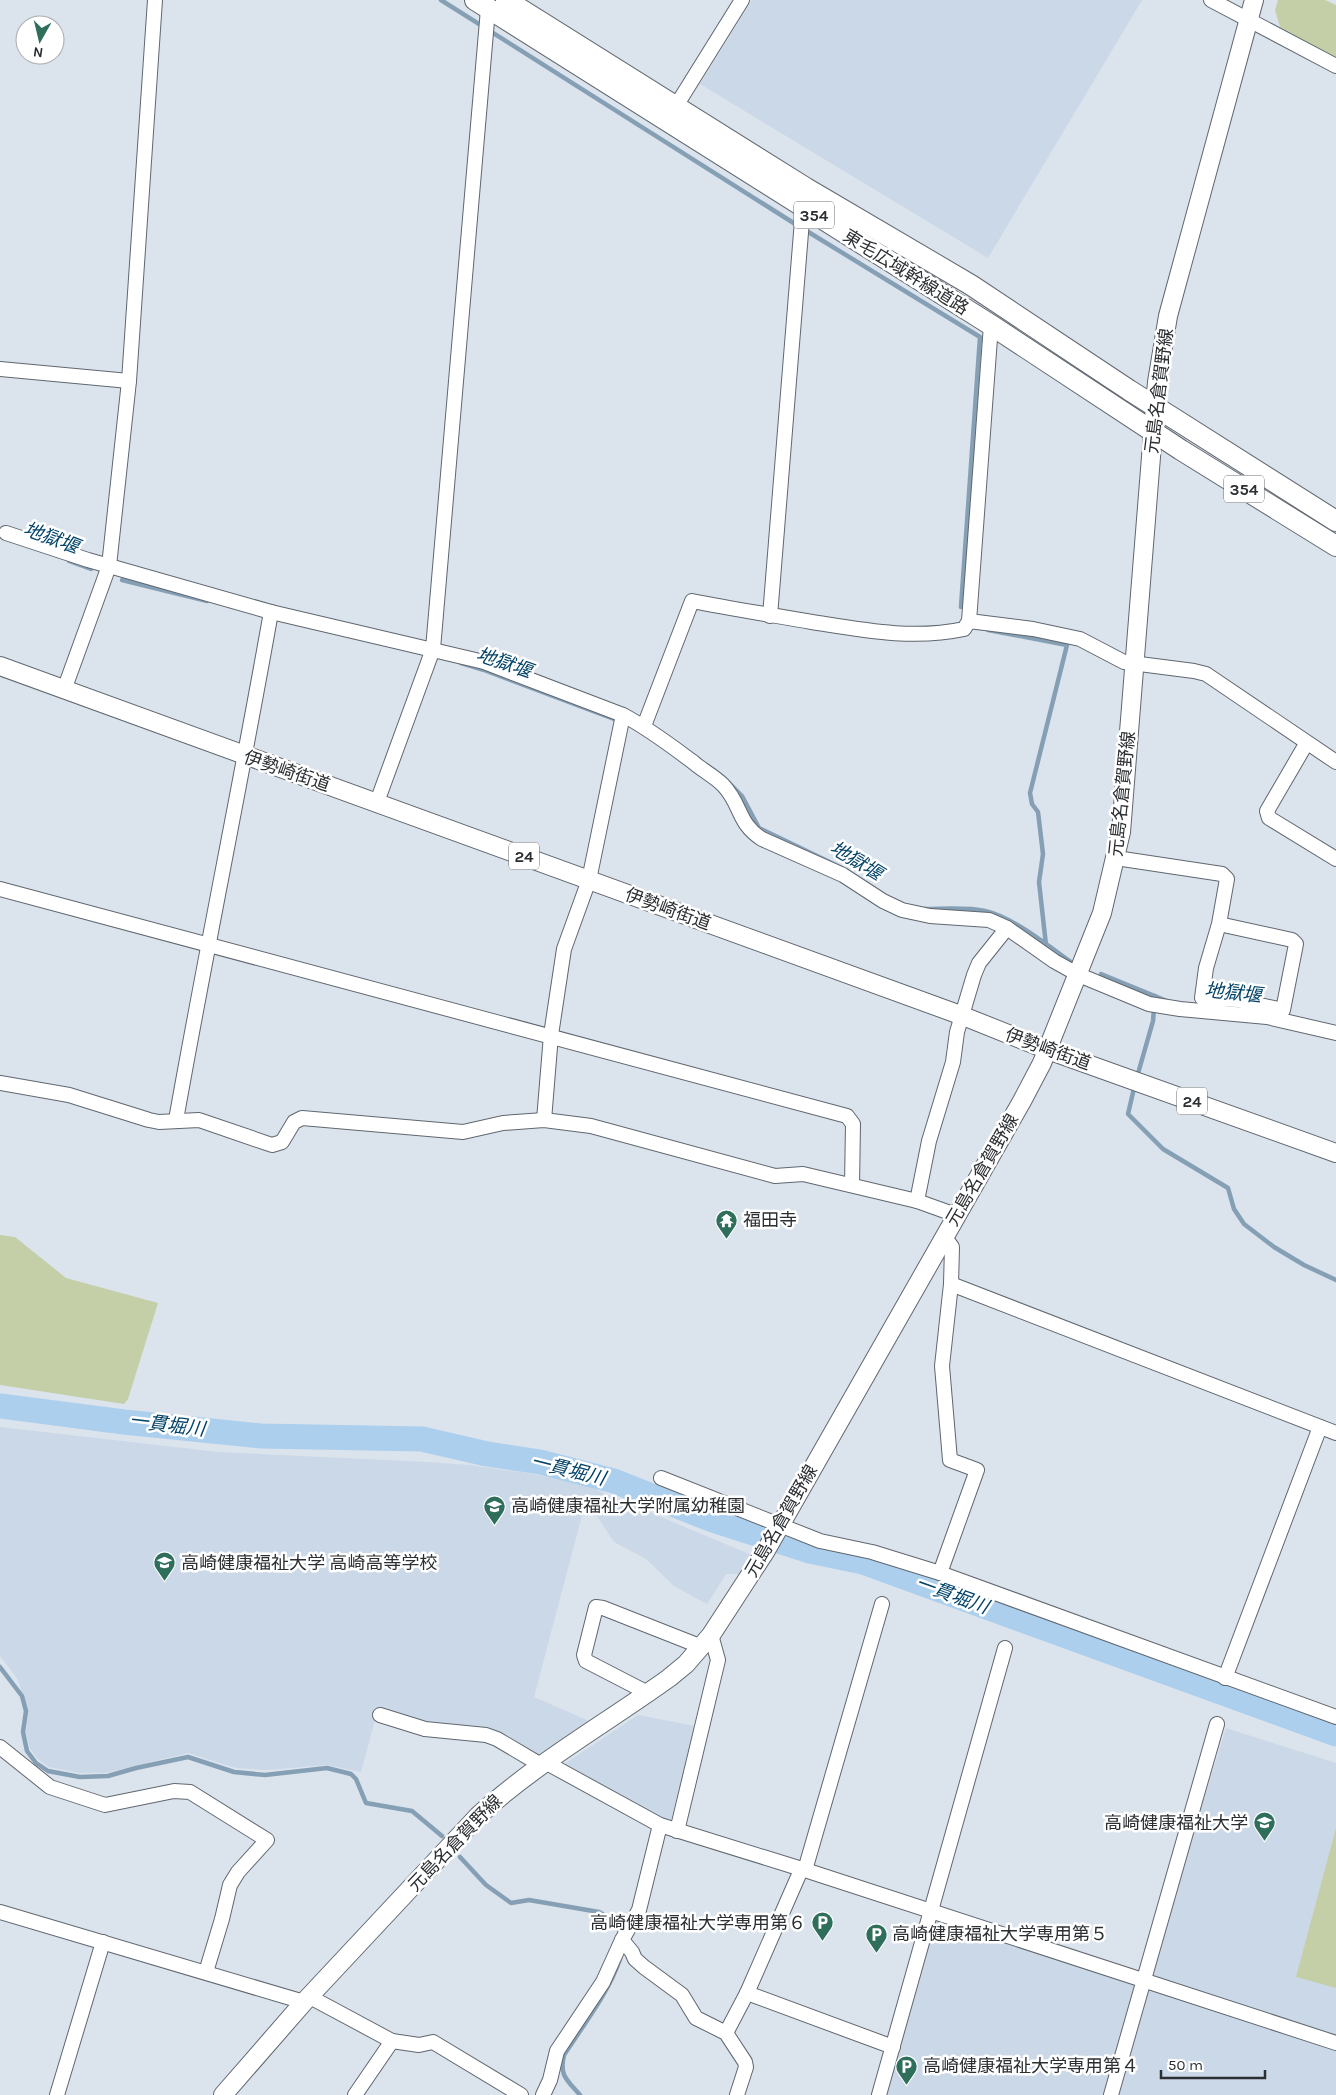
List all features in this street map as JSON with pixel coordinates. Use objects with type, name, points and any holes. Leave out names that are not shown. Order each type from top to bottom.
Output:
[{"type":"highway","name":"東毛広域幹線道路","points":[[506,0],[814,193],[970,285],[1154,406],[1336,522]]},
{"type":"highway","name":"東毛広域幹線道路","points":[[481,4],[991,325],[1153,431],[1336,546]]},
{"type":"main road","name":"元島名倉賀野線","points":[[223,2095],[307,2000],[478,1816],[502,1794],[543,1764],[648,1693],[686,1664],[707,1641],[765,1552],[1022,1101],[1048,1050],[1102,913],[1116,858],[1121,832],[1154,406],[1168,316],[1254,0]]},
{"type":"main road","name":"伊勢崎街道","points":[[0,666],[963,1016],[1048,1050],[1336,1153]]},
{"type":"street","points":[[64,690],[109,566],[129,381],[155,0]]},
{"type":"street","points":[[676,106],[742,0]]},
{"type":"street","points":[[1211,0],[1336,66]]},
{"type":"street","points":[[378,802],[433,649],[481,4]]},
{"type":"street","points":[[770,616],[803,208]]},
{"type":"street","points":[[644,726],[692,601],[770,616],[874,632],[916,635],[943,634],[964,630],[970,621],[991,325]]},
{"type":"street","points":[[0,369],[129,381]]},
{"type":"street","points":[[6,533],[109,566],[271,612],[484,662],[623,715],[644,726],[722,784],[735,800],[741,818],[750,832],[762,840],[843,875],[883,901],[902,910],[930,916],[989,920],[1007,928],[1054,961],[1079,975],[1150,1004],[1180,1010],[1219,1005],[1237,1000],[1283,1010],[1296,944],[1292,940],[1219,924]]},
{"type":"street","points":[[176,1120],[271,612]]},
{"type":"street","points":[[970,621],[1032,629],[1080,639],[1124,662],[1194,670],[1206,674],[1306,744],[1336,762]]},
{"type":"street","points":[[544,1120],[552,1036],[564,949],[589,880],[623,715]]},
{"type":"street","points":[[1306,744],[1267,811],[1269,818],[1336,859]]},
{"type":"street","points":[[1116,858],[1222,874],[1227,879],[1219,924],[1206,968],[1202,998],[1219,1005],[1336,1033]]},
{"type":"street","points":[[0,889],[847,1116],[853,1124],[852,1185]]},
{"type":"street","points":[[917,1201],[929,1141],[953,1062],[957,1032],[979,963],[1007,928]]},
{"type":"street","points":[[0,1084],[70,1095],[160,1122],[199,1120],[272,1145],[282,1142],[294,1122],[302,1118],[463,1132],[503,1123],[544,1120],[591,1126],[775,1176],[803,1174],[917,1201],[956,1215]]},
{"type":"street","points":[[940,1573],[976,1470],[950,1460],[942,1366],[951,1284],[952,1247],[944,1236]]},
{"type":"street","points":[[951,1284],[1336,1433]]},
{"type":"street","points":[[1225,1678],[1320,1427]]},
{"type":"street","points":[[661,1478],[820,1541],[872,1552],[940,1573],[1336,1717]]},
{"type":"street","points":[[726,2033],[747,1993],[803,1870],[882,1604]]},
{"type":"street","points":[[648,1693],[586,1661],[584,1656],[596,1607],[707,1641],[718,1660],[677,1831]]},
{"type":"street","points":[[879,2095],[1005,1648]]},
{"type":"street","points":[[380,1715],[424,1729],[486,1735],[497,1739],[660,1825],[1336,2043]]},
{"type":"street","points":[[1111,2095],[1216,1724]]},
{"type":"street","points":[[0,1747],[50,1787],[105,1805],[174,1791],[190,1792],[267,1840],[238,1872],[230,1885],[222,1920],[206,1972]]},
{"type":"street","points":[[543,2095],[550,2080],[558,2052],[603,1982],[622,1940],[639,1910],[660,1825]]},
{"type":"street","points":[[0,1912],[307,2000],[392,2042],[419,2044],[433,2042],[520,2095]]},
{"type":"street","points":[[622,1940],[635,1959],[682,1995],[696,2018],[726,2033],[745,2062],[746,2067],[737,2095]]},
{"type":"street","points":[[57,2095],[103,1942]]},
{"type":"street","points":[[747,1993],[893,2047]]},
{"type":"street","points":[[355,2095],[392,2042]]},
{"type":"shaded area","points":[[752,0],[1142,0],[988,258],[700,84]]},
{"type":"shaded area","points":[[0,1427],[218,1452],[428,1462],[469,1465],[527,1473],[580,1483],[754,1556],[742,1574],[726,1574],[707,1604],[674,1586],[646,1559],[614,1542],[591,1507],[585,1504],[534,1697],[589,1721],[536,1757],[451,1730],[377,1712],[361,1772],[327,1765],[266,1770],[236,1768],[188,1753],[106,1773],[80,1773],[49,1767],[38,1759],[30,1749],[26,1733],[28,1711],[23,1695],[17,1678],[0,1656]]},
{"type":"shaded area","points":[[638,1715],[695,1726],[670,1825],[560,1767]]},
{"type":"shaded area","name":"高崎健康福祉大学","points":[[1226,1728],[1336,1763],[1336,2095],[883,2095],[934,1920],[1146,1988]]},
{"type":"green space","points":[[1278,0],[1325,0],[1336,5],[1336,58],[1280,27],[1275,10]]},
{"type":"green space","points":[[0,1235],[15,1237],[66,1278],[158,1303],[128,1399],[124,1404],[0,1385]]},
{"type":"green space","points":[[1336,1828],[1336,1988],[1296,1977]]},
{"type":"waterway","points":[[441,0],[792,222],[980,337],[961,607]]},
{"type":"waterway","name":"地獄堰","points":[[69,561],[91,569]]},
{"type":"waterway","name":"地獄堰","points":[[122,580],[207,601]]},
{"type":"waterway","points":[[988,630],[1067,645],[1030,793],[1032,804],[1038,812],[1043,854],[1039,882],[1046,945]]},
{"type":"waterway","name":"地獄堰","points":[[461,663],[614,719]]},
{"type":"waterway","name":"地獄堰","points":[[729,783],[742,796],[759,828],[842,868]]},
{"type":"waterway","name":"地獄堰","points":[[924,909],[971,909],[996,915],[1020,926],[1075,965]]},
{"type":"waterway","name":"地獄堰","points":[[1101,974],[1167,1001]]},
{"type":"waterway","points":[[1137,1077],[1153,1021],[1155,996]]},
{"type":"waterway","points":[[1135,1084],[1128,1114],[1163,1149],[1228,1188],[1234,1209],[1244,1224],[1274,1247],[1304,1265],[1336,1280]]},
{"type":"waterway","name":"一貫堀川","points":[[0,1406],[124,1422],[261,1436],[422,1439],[487,1454],[540,1462],[614,1481],[710,1519],[810,1551],[863,1562],[1336,1734]]},
{"type":"waterway","points":[[0,1667],[22,1696],[26,1711],[23,1732],[27,1751],[36,1763],[48,1771],[80,1777],[108,1776],[188,1757],[234,1772],[265,1775],[327,1768],[351,1774],[356,1779],[366,1803],[412,1811],[442,1836]]},
{"type":"waterway","points":[[460,1857],[486,1885],[511,1903],[529,1900],[599,1912],[609,1918],[620,1931]]},
{"type":"waterway","points":[[580,2095],[563,2073],[564,2055],[602,1997],[620,1959]]},
{"type":"place","name":"福田寺","points":[[727,1239]]},
{"type":"place","name":"高崎健康福祉大学附属幼稚園","points":[[495,1525]]},
{"type":"place","name":"高崎健康福祉大学 高崎高等学校","points":[[165,1582]]},
{"type":"place","name":"高崎健康福祉大学","points":[[1264,1842]]},
{"type":"place","name":"高崎健康福祉大学専用第６","points":[[822,1942]]},
{"type":"place","name":"高崎健康福祉大学専用第５","points":[[876,1953]]},
{"type":"place","name":"高崎健康福祉大学専用第４","points":[[907,2085]]}]
